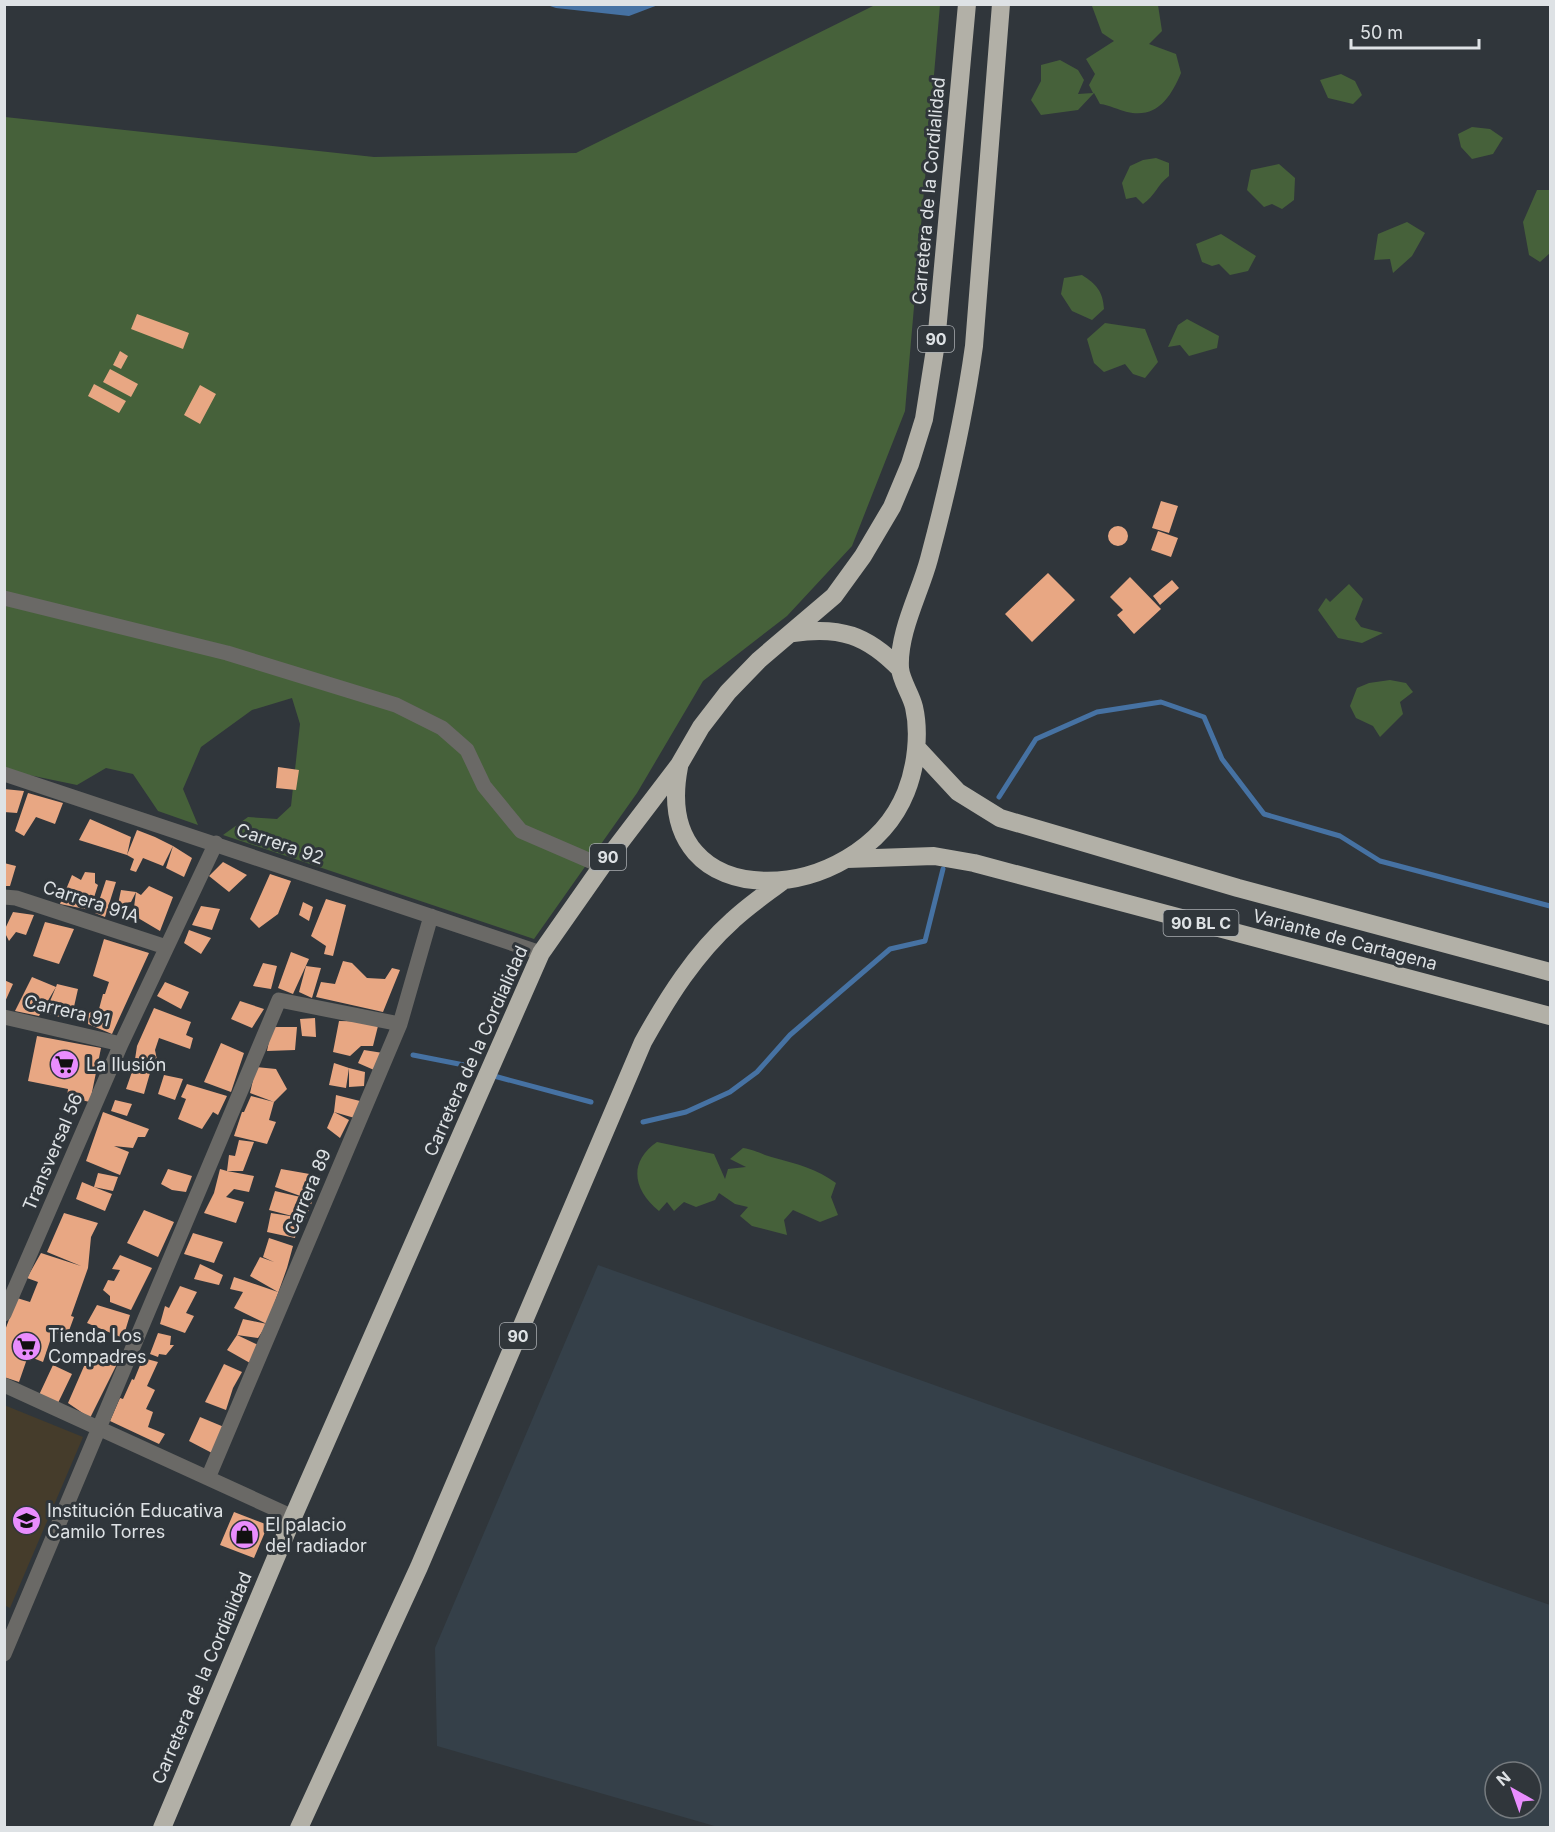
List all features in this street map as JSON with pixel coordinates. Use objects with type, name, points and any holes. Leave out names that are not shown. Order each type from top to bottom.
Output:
[{"type":"highway","name":"Carretera de la Cordialidad","points":[[162,1827],[293,1517],[541,953],[602,866],[679,765],[701,727],[728,692],[759,660],[826,605],[863,556],[892,507],[910,464],[924,419],[936,343],[967,4]]},
{"type":"highway","name":"90","points":[[900,669],[905,637],[929,561],[968,390],[974,346],[1001,4]]},
{"type":"highway","points":[[679,765],[675,788],[676,812],[684,834],[698,854],[716,869],[737,879],[761,882],[817,873],[847,860],[882,830],[906,792],[917,748],[914,708],[900,669],[874,646],[841,632],[817,629],[794,633]]},
{"type":"highway","name":"Variante de Cartagena","points":[[917,748],[958,792],[1000,818],[1238,888],[1551,972]]},
{"type":"highway","name":"Variante de Cartagena","points":[[847,860],[934,856],[974,862],[1551,1016]]},
{"type":"highway","name":"90","points":[[299,1827],[419,1567],[643,1042],[668,996],[696,960],[733,920],[784,880]]},
{"type":"street","points":[[4,598],[227,653],[396,705],[442,728],[467,750],[484,786],[521,831],[602,866]]},
{"type":"street","name":"Carrera 92","points":[[4,774],[541,953]]},
{"type":"street","name":"Transversal 56","points":[[4,1314],[121,1044],[216,843]]},
{"type":"street","name":"Carrera 91A","points":[[4,897],[16,898],[166,947]]},
{"type":"street","name":"Carrera 89","points":[[208,1478],[400,1024],[431,916]]},
{"type":"street","points":[[4,1654],[279,1000],[400,1024]]},
{"type":"street","name":"Carrera 91","points":[[4,1017],[121,1044]]},
{"type":"street","points":[[4,1385],[293,1517]]},
{"type":"shaded area","points":[[598,1265],[1550,1605],[1550,1827],[718,1827],[437,1746],[435,1648]]},
{"type":"shaded area","name":"Institución Educativa Camilo Torres","points":[[4,1405],[83,1437],[10,1608],[4,1605]]},
{"type":"green space","points":[[875,5],[940,5],[905,411],[852,546],[787,616],[703,681],[637,793],[534,939],[223,835],[248,817],[277,819],[291,806],[300,724],[292,698],[252,710],[201,747],[183,789],[198,825],[158,811],[133,774],[106,768],[77,785],[5,770],[5,117],[374,157],[576,153]]},
{"type":"green space","points":[[1158,5],[1162,31],[1149,44],[1176,54],[1181,73],[1173,90],[1162,104],[1147,112],[1127,112],[1100,104],[1094,93],[1078,110],[1041,115],[1031,100],[1041,81],[1041,65],[1060,60],[1078,70],[1084,80],[1078,94],[1093,93],[1089,85],[1095,74],[1086,59],[1114,41],[1102,33],[1092,6]]},
{"type":"green space","points":[[1341,74],[1355,81],[1362,95],[1353,104],[1328,98],[1320,80]]},
{"type":"green space","points":[[1472,127],[1490,129],[1503,138],[1493,154],[1472,159],[1461,147],[1458,134]]},
{"type":"green space","points":[[1156,158],[1169,163],[1169,176],[1143,204],[1136,197],[1126,199],[1122,183],[1130,166],[1143,160]]},
{"type":"green space","points":[[1279,164],[1295,178],[1294,200],[1282,209],[1272,204],[1264,207],[1247,190],[1251,170]]},
{"type":"green space","points":[[1537,190],[1550,190],[1550,253],[1540,262],[1529,255],[1523,222]]},
{"type":"green space","points":[[1407,222],[1425,233],[1412,256],[1393,273],[1390,259],[1374,260],[1378,234]]},
{"type":"green space","points":[[1221,234],[1256,256],[1248,271],[1230,275],[1219,264],[1212,266],[1202,262],[1196,244]]},
{"type":"green space","points":[[1082,275],[1098,289],[1102,297],[1104,309],[1092,320],[1072,311],[1061,294],[1064,278]]},
{"type":"green space","points":[[1187,319],[1219,336],[1217,348],[1189,356],[1180,345],[1168,347],[1178,325]]},
{"type":"green space","points":[[1105,323],[1145,329],[1158,362],[1145,378],[1133,374],[1125,364],[1104,372],[1094,363],[1087,339]]},
{"type":"green space","points":[[1349,584],[1363,599],[1355,619],[1361,627],[1383,633],[1362,643],[1338,638],[1318,610],[1326,598],[1330,602]]},
{"type":"green space","points":[[1390,680],[1406,683],[1413,692],[1400,702],[1403,714],[1380,737],[1373,726],[1356,718],[1350,706],[1357,688],[1369,683]]},
{"type":"green space","points":[[657,1142],[714,1154],[725,1179],[728,1169],[746,1167],[730,1159],[743,1148],[814,1171],[836,1183],[831,1197],[838,1215],[820,1222],[793,1210],[784,1220],[787,1235],[752,1226],[740,1216],[748,1207],[735,1204],[719,1193],[715,1200],[696,1207],[684,1202],[674,1211],[667,1202],[659,1211],[644,1194],[637,1176],[641,1158]]},
{"type":"water","points":[[547,5],[658,5],[629,16]]},
{"type":"building","points":[[137,314],[189,333],[183,349],[131,329]]},
{"type":"building","points":[[120,351],[128,356],[121,369],[113,365]]},
{"type":"building","points":[[110,369],[138,384],[131,397],[103,382]]},
{"type":"building","points":[[94,384],[126,401],[119,413],[88,396]]},
{"type":"building","points":[[200,385],[216,394],[200,424],[184,415]]},
{"type":"building","points":[[1161,501],[1178,506],[1169,533],[1152,528]]},
{"type":"building","points":[[1114,526],[1122,526],[1128,532],[1128,540],[1122,546],[1114,546],[1108,540],[1108,532]]},
{"type":"building","points":[[1158,531],[1178,538],[1171,557],[1151,550]]},
{"type":"building","points":[[1048,573],[1075,600],[1032,642],[1005,614]]},
{"type":"building","points":[[1130,577],[1161,609],[1134,634],[1117,615],[1123,610],[1110,597]]},
{"type":"building","points":[[1172,580],[1179,588],[1160,605],[1153,596]]},
{"type":"building","points":[[278,767],[299,770],[296,790],[276,788]]},
{"type":"building","points":[[4,789],[24,791],[17,813],[4,812]]},
{"type":"building","points":[[28,793],[63,803],[55,824],[36,817],[24,836],[15,831]]},
{"type":"building","points":[[90,819],[131,837],[127,855],[79,840]]},
{"type":"building","points":[[137,830],[173,846],[163,866],[143,858],[136,872],[130,870],[134,859],[127,855]]},
{"type":"building","points":[[173,846],[192,858],[184,877],[166,868]]},
{"type":"building","points":[[223,862],[247,875],[229,892],[209,876]]},
{"type":"building","points":[[4,863],[16,866],[10,886],[4,886]]},
{"type":"building","points":[[85,872],[95,873],[95,883],[98,885],[90,910],[60,904],[72,875],[81,880]]},
{"type":"building","points":[[270,874],[291,881],[278,914],[259,928],[250,919]]},
{"type":"building","points":[[106,880],[116,882],[105,917],[95,913]]},
{"type":"building","points":[[149,886],[173,897],[160,931],[133,915],[136,892],[141,895]]},
{"type":"building","points":[[121,890],[136,892],[131,902],[124,903],[120,913],[116,914]]},
{"type":"building","points":[[326,899],[346,905],[333,956],[324,954],[326,946],[311,936]]},
{"type":"building","points":[[303,902],[313,907],[309,921],[299,915]]},
{"type":"building","points":[[201,906],[220,909],[212,930],[192,925]]},
{"type":"building","points":[[13,912],[34,915],[26,935],[16,932],[9,941],[4,931]]},
{"type":"building","points":[[45,922],[74,929],[59,964],[33,956]]},
{"type":"building","points":[[189,930],[211,938],[201,954],[184,943]]},
{"type":"building","points":[[104,939],[149,953],[112,1034],[88,1024],[89,1013],[99,1009],[109,982],[93,976]]},
{"type":"building","points":[[291,952],[309,959],[293,994],[278,988]]},
{"type":"building","points":[[343,961],[352,963],[367,978],[385,979],[392,968],[400,970],[383,1012],[316,997],[321,982],[335,984]]},
{"type":"building","points":[[263,963],[277,966],[271,989],[253,986]]},
{"type":"building","points":[[306,966],[321,968],[312,998],[299,992]]},
{"type":"building","points":[[32,977],[56,987],[39,1016],[15,1011]]},
{"type":"building","points":[[4,980],[13,984],[4,1004]]},
{"type":"building","points":[[165,982],[189,992],[181,1009],[157,996]]},
{"type":"building","points":[[57,984],[78,989],[71,1020],[45,1013]]},
{"type":"building","points":[[240,1001],[264,1009],[252,1028],[231,1019]]},
{"type":"building","points":[[154,1008],[191,1022],[186,1035],[193,1038],[190,1049],[159,1038],[155,1050],[159,1070],[150,1073],[144,1094],[126,1089],[134,1066],[137,1046]]},
{"type":"building","points":[[315,1018],[316,1037],[302,1036],[300,1019]]},
{"type":"building","points":[[339,1021],[379,1022],[373,1046],[361,1046],[350,1056],[333,1052]]},
{"type":"building","points":[[272,1027],[297,1027],[295,1050],[267,1051]]},
{"type":"building","name":"La Ilusión","points":[[37,1036],[101,1048],[90,1102],[67,1097],[68,1089],[28,1081]]},
{"type":"building","points":[[221,1043],[244,1053],[231,1092],[204,1082]]},
{"type":"building","points":[[364,1050],[383,1053],[374,1070],[358,1063]]},
{"type":"building","points":[[334,1063],[349,1068],[346,1088],[329,1085]]},
{"type":"building","points":[[256,1067],[276,1069],[287,1089],[274,1102],[250,1093]]},
{"type":"building","points":[[349,1068],[365,1072],[364,1086],[349,1087]]},
{"type":"building","points":[[164,1075],[183,1079],[175,1100],[158,1094]]},
{"type":"building","points":[[187,1084],[227,1096],[218,1115],[213,1112],[202,1129],[178,1119],[186,1099],[181,1097]]},
{"type":"building","points":[[336,1095],[360,1101],[358,1119],[334,1112]]},
{"type":"building","points":[[251,1096],[274,1102],[269,1120],[276,1122],[267,1144],[234,1136],[242,1112]]},
{"type":"building","points":[[115,1100],[132,1104],[127,1116],[111,1111]]},
{"type":"building","points":[[103,1112],[149,1129],[145,1137],[138,1137],[133,1148],[114,1146],[129,1152],[120,1175],[86,1161]]},
{"type":"building","points":[[334,1112],[349,1120],[340,1138],[327,1128]]},
{"type":"building","points":[[239,1140],[254,1142],[243,1171],[227,1171],[229,1155],[235,1156]]},
{"type":"building","points":[[168,1169],[192,1176],[186,1192],[172,1190],[161,1184]]},
{"type":"building","points":[[220,1169],[254,1176],[249,1192],[234,1189],[226,1197],[244,1202],[236,1223],[204,1213],[214,1193]]},
{"type":"building","points":[[281,1169],[321,1176],[306,1219],[299,1217],[295,1238],[267,1232],[271,1213],[296,1217],[269,1210],[275,1191],[309,1199],[275,1187]]},
{"type":"building","points":[[98,1173],[118,1177],[113,1191],[94,1187]]},
{"type":"building","points":[[82,1182],[112,1194],[105,1211],[76,1199]]},
{"type":"building","points":[[144,1210],[174,1222],[158,1257],[127,1243]]},
{"type":"building","points":[[64,1213],[98,1223],[91,1237],[88,1268],[71,1316],[74,1317],[67,1336],[53,1332],[43,1362],[28,1356],[19,1382],[4,1377],[4,1333],[17,1298],[30,1302],[38,1282],[27,1278],[41,1253],[81,1266],[47,1252]]},
{"type":"building","points":[[193,1233],[223,1242],[214,1263],[184,1254]]},
{"type":"building","points":[[269,1238],[293,1246],[287,1268],[267,1324],[234,1308],[243,1292],[230,1289],[234,1277],[278,1292],[250,1276],[260,1257],[274,1262],[263,1257]]},
{"type":"building","points":[[120,1255],[152,1268],[131,1310],[110,1302],[110,1296],[103,1290],[108,1280],[114,1281],[120,1270],[112,1269]]},
{"type":"building","points":[[200,1264],[223,1275],[219,1285],[194,1279]]},
{"type":"building","points":[[180,1286],[197,1292],[186,1313],[194,1316],[185,1333],[160,1324],[165,1306],[169,1308]]},
{"type":"building","points":[[97,1305],[130,1315],[123,1338],[87,1323]]},
{"type":"building","points":[[243,1319],[267,1324],[258,1338],[237,1335]]},
{"type":"building","points":[[158,1333],[171,1336],[170,1345],[174,1345],[166,1355],[159,1354],[158,1357],[150,1354]]},
{"type":"building","points":[[237,1335],[258,1345],[250,1363],[227,1350]]},
{"type":"building","points":[[88,1357],[117,1364],[90,1418],[68,1403]]},
{"type":"building","points":[[143,1358],[158,1362],[147,1386],[155,1390],[146,1409],[153,1412],[148,1427],[165,1434],[159,1444],[110,1421],[120,1398],[123,1399],[132,1379],[134,1380]]},
{"type":"building","points":[[224,1364],[242,1372],[233,1388],[226,1410],[205,1402]]},
{"type":"building","points":[[53,1365],[72,1374],[58,1403],[39,1395]]},
{"type":"building","points":[[200,1417],[224,1427],[212,1453],[189,1441]]},
{"type":"building","name":"El palacio del radiador","points":[[234,1512],[268,1525],[254,1558],[220,1545]]},
{"type":"waterway","points":[[999,797],[1036,739],[1097,712],[1161,702],[1204,717],[1222,759],[1264,814],[1340,836],[1380,861],[1550,906]]},
{"type":"waterway","points":[[643,1122],[686,1112],[730,1092],[757,1072],[790,1035],[890,949],[925,941],[943,869]]},
{"type":"waterway","points":[[413,1055],[464,1065]]},
{"type":"waterway","points":[[494,1076],[591,1102]]},
{"type":"place","name":"La Ilusión","points":[[65,1065]]},
{"type":"place","name":"Tienda Los Compadres","points":[[27,1346]]},
{"type":"place","name":"Institución Educativa Camilo Torres","points":[[26,1521]]},
{"type":"place","name":"El palacio del radiador","points":[[244,1535]]}]
